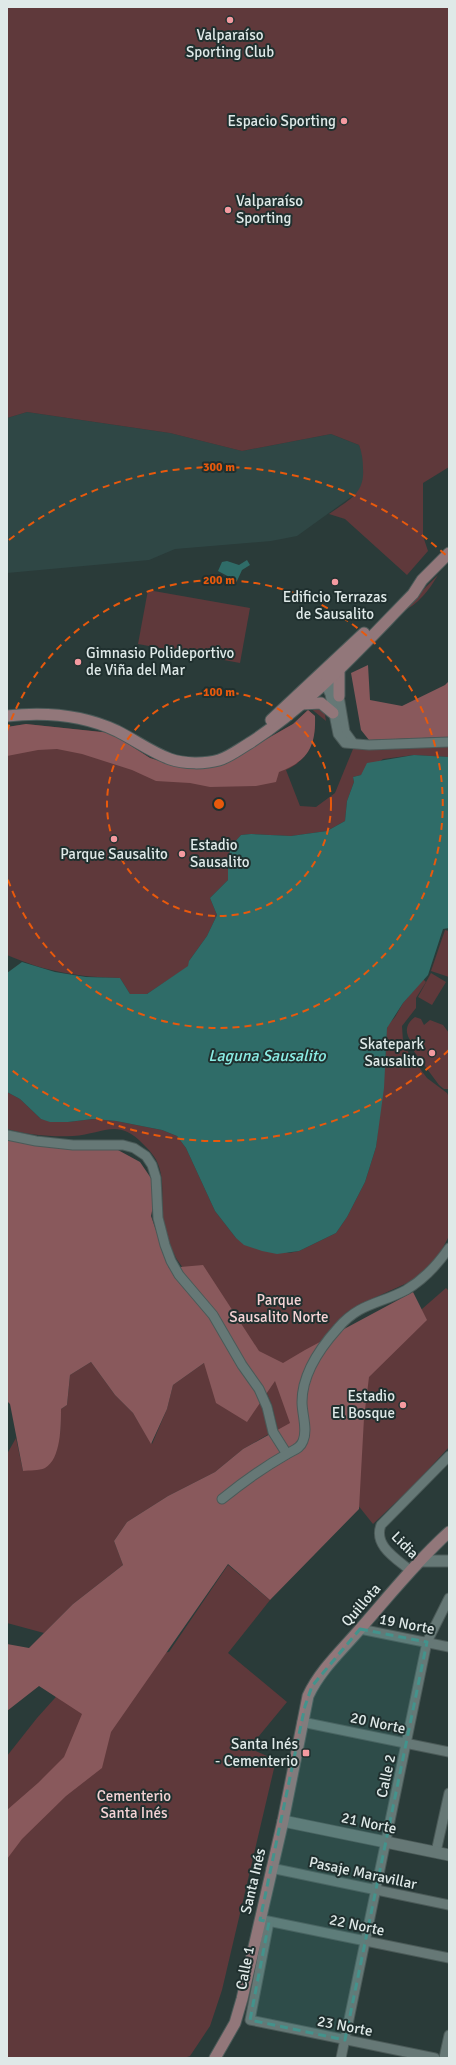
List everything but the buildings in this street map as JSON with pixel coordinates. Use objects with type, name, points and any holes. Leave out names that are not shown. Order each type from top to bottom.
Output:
[{"type":"main road","points":[[7,716],[41,714],[93,721],[118,732],[150,750],[172,760],[186,762],[218,760],[234,754],[263,736],[302,704],[409,589],[422,580],[449,553]]},
{"type":"main road","points":[[249,744],[260,730],[339,670],[413,594],[422,580]]},
{"type":"main road","points":[[339,670],[339,696]]},
{"type":"main road","points":[[302,704],[321,703],[333,713]]},
{"type":"main road","name":"Quillota","points":[[304,1706],[312,1686],[411,1571],[449,1532]]},
{"type":"main road","name":"Santa Inés","points":[[215,2058],[235,2023],[264,1921],[271,1868],[283,1821],[304,1706]]},
{"type":"street","points":[[326,679],[339,696],[345,732],[353,743]]},
{"type":"street","points":[[326,679],[335,727],[345,743],[369,745],[449,742]]},
{"type":"street","points":[[7,1135],[36,1141],[73,1145],[123,1145],[134,1148],[146,1156],[152,1165],[156,1178],[160,1230],[171,1261],[179,1275],[214,1315],[242,1365],[259,1389],[267,1407],[273,1432],[285,1451],[288,1453]]},
{"type":"street","points":[[222,1499],[244,1481],[288,1453],[296,1450],[303,1441],[305,1433],[302,1389],[308,1372],[337,1329],[350,1315],[359,1309],[406,1290],[440,1261],[449,1248]]},
{"type":"street","name":"Lidia","points":[[411,1571],[383,1546],[379,1539],[381,1525],[449,1456]]},
{"type":"street","points":[[420,1561],[449,1561]]},
{"type":"street","name":"Calle 2","points":[[341,2058],[427,1642],[449,1598]]},
{"type":"street","name":"19 Norte","points":[[360,1629],[449,1647]]},
{"type":"street","name":"20 Norte","points":[[302,1722],[449,1752]]},
{"type":"street","points":[[436,1852],[449,1793]]},
{"type":"street","name":"21 Norte","points":[[283,1821],[449,1855]]},
{"type":"street","name":"Pasaje Maravillar","points":[[271,1868],[449,1905]]},
{"type":"street","name":"22 Norte","points":[[264,1921],[449,1958]]},
{"type":"street","name":"Calle 1","points":[[250,2020],[264,1921]]},
{"type":"street","name":"23 Norte","points":[[250,2020],[435,2058]]},
{"type":"street","points":[[444,2058],[449,2035]]},
{"type":"highlighted area","points":[[360,1629],[427,1642],[345,2040],[250,2020],[269,1922],[260,1920],[305,1706],[312,1686]]},
{"type":"shaded area","points":[[27,412],[170,433],[242,451],[331,434],[359,445],[363,455],[364,481],[358,492],[297,536],[271,541],[175,549],[149,560],[7,573],[7,418]]},
{"type":"shaded area","points":[[368,665],[370,700],[402,706],[445,685],[449,681],[449,737],[369,740],[361,730],[351,673]]},
{"type":"shaded area","points":[[308,710],[315,716],[315,727],[312,744],[308,752],[297,763],[279,772],[276,782],[256,786],[210,787],[190,783],[156,781],[132,770],[82,754],[57,749],[38,750],[7,756],[7,727],[26,724],[111,733],[150,758],[179,767],[202,768],[223,764],[293,724]]},
{"type":"shaded area","points":[[7,1140],[91,1149],[118,1150],[140,1162],[157,1187],[151,1216],[169,1268],[203,1265],[259,1351],[283,1363],[413,1292],[427,1320],[369,1377],[364,1418],[359,1509],[270,1600],[228,1564],[111,1732],[102,1768],[66,1796],[22,1839],[7,1859],[7,1810],[38,1783],[64,1757],[82,1714],[39,1686],[7,1711],[7,1644],[29,1648],[73,1604],[123,1565],[114,1541],[127,1522],[168,1496],[215,1472],[243,1449],[290,1423],[275,1381],[247,1422],[216,1403],[204,1363],[173,1385],[167,1409],[151,1444],[133,1413],[115,1395],[91,1362],[70,1375],[67,1405],[61,1409],[59,1442],[50,1464],[43,1469],[23,1471],[10,1404],[7,1401]]},
{"type":"green space","name":"Valparaíso Sporting","points":[[7,7],[449,7],[449,467],[423,483],[423,536],[428,551],[407,575],[345,519],[329,514],[354,496],[361,485],[363,478],[363,460],[359,445],[331,434],[242,451],[170,433],[27,412],[7,418]]},
{"type":"green space","points":[[438,575],[418,601],[401,612]]},
{"type":"green space","points":[[148,590],[250,608],[240,663],[138,644]]},
{"type":"green space","points":[[317,706],[324,709],[326,721],[309,707]]},
{"type":"green space","name":"Parque Sausalito","points":[[308,710],[315,716],[314,733],[310,748],[300,761],[286,770],[300,806],[316,807],[335,793],[353,749],[449,747],[449,757],[414,755],[383,759],[361,775],[353,777],[354,782],[347,801],[345,821],[327,831],[291,836],[241,835],[232,845],[228,858],[228,880],[210,898],[217,915],[207,936],[189,961],[189,966],[147,994],[130,994],[120,978],[77,975],[35,966],[7,955],[7,727],[26,724],[111,733],[150,758],[179,767],[202,768],[223,764],[293,724]]},
{"type":"green space","points":[[445,930],[449,931],[449,977],[431,971]]},
{"type":"green space","points":[[431,973],[446,982],[432,1005],[418,997]]},
{"type":"green space","name":"Parque Sausalito Norte","points":[[423,979],[426,982],[416,998],[416,1008],[402,1026],[403,1041],[409,1054],[427,1078],[447,1093],[449,1097],[449,1236],[441,1251],[424,1272],[405,1284],[352,1309],[338,1321],[324,1349],[318,1366],[300,1430],[278,1430],[272,1405],[264,1386],[176,1258],[164,1223],[160,1171],[157,1161],[152,1153],[134,1136],[126,1131],[118,1129],[110,1129],[84,1135],[48,1136],[7,1129],[7,1092],[20,1099],[41,1119],[68,1122],[93,1119],[116,1121],[162,1130],[177,1136],[186,1148],[215,1211],[236,1238],[289,1253],[299,1251],[336,1233],[347,1217],[365,1182],[376,1147],[387,1041],[386,1032],[388,1025],[395,1017],[403,1003]]},
{"type":"green space","name":"Skatepark Sausalito","points":[[415,1017],[421,1019],[424,1025],[430,1020],[443,1025],[449,1033],[449,1089],[444,1089],[439,1085],[413,1050],[418,1043],[410,1040],[407,1033],[407,1027]]},
{"type":"green space","name":"Estadio El Bosque","points":[[446,1288],[449,1291],[449,1447],[416,1483],[373,1524],[353,1499],[359,1380],[390,1337]]},
{"type":"green space","points":[[91,1362],[115,1395],[133,1413],[152,1444],[167,1409],[173,1385],[204,1363],[261,1402],[269,1434],[243,1449],[215,1472],[168,1496],[127,1522],[114,1541],[123,1565],[73,1604],[44,1633],[7,1623],[7,1454],[16,1438],[23,1471],[60,1434],[61,1409],[67,1405],[70,1375]]},
{"type":"green space","name":"Cementerio Santa Inés","points":[[228,1565],[270,1600],[228,1653],[287,1702],[249,1748],[276,1760],[222,1990],[210,2026],[190,2056],[184,2058],[7,2058],[7,1756],[37,1718],[89,1660],[169,1652]]},
{"type":"water","points":[[247,560],[250,565],[242,570],[237,581],[218,571],[222,562],[227,561],[239,565]]},
{"type":"water","name":"Laguna Sausalito","points":[[414,755],[449,757],[449,928],[443,929],[428,975],[403,1003],[387,1028],[384,1088],[376,1147],[365,1182],[347,1217],[336,1233],[299,1251],[277,1254],[244,1245],[236,1238],[215,1211],[186,1148],[177,1136],[162,1130],[116,1121],[93,1119],[68,1122],[50,1122],[41,1119],[20,1099],[7,1092],[7,973],[22,962],[55,972],[86,977],[120,978],[130,994],[147,994],[188,966],[189,961],[207,936],[217,915],[210,898],[228,880],[228,858],[232,845],[241,835],[291,836],[327,831],[345,821],[347,801],[354,782],[353,777],[361,775],[367,763]]},
{"type":"place","name":"Valparaíso Sporting Club","points":[[230,20]]},
{"type":"place","name":"Espacio Sporting","points":[[344,121]]},
{"type":"place","name":"Valparaíso Sporting","points":[[228,210]]},
{"type":"place","name":"Edificio Terrazas de Sausalito","points":[[335,582]]},
{"type":"place","name":"Gimnasio Polideportivo de Viña del Mar","points":[[78,662]]},
{"type":"place","name":"Parque Sausalito","points":[[114,839]]},
{"type":"place","name":"Estadio Sausalito","points":[[182,854]]},
{"type":"place","name":"Skatepark Sausalito","points":[[432,1053]]},
{"type":"place","name":"Estadio El Bosque","points":[[403,1405]]},
{"type":"place","name":"Santa Inés - Cementerio","points":[[306,1753]]}]
